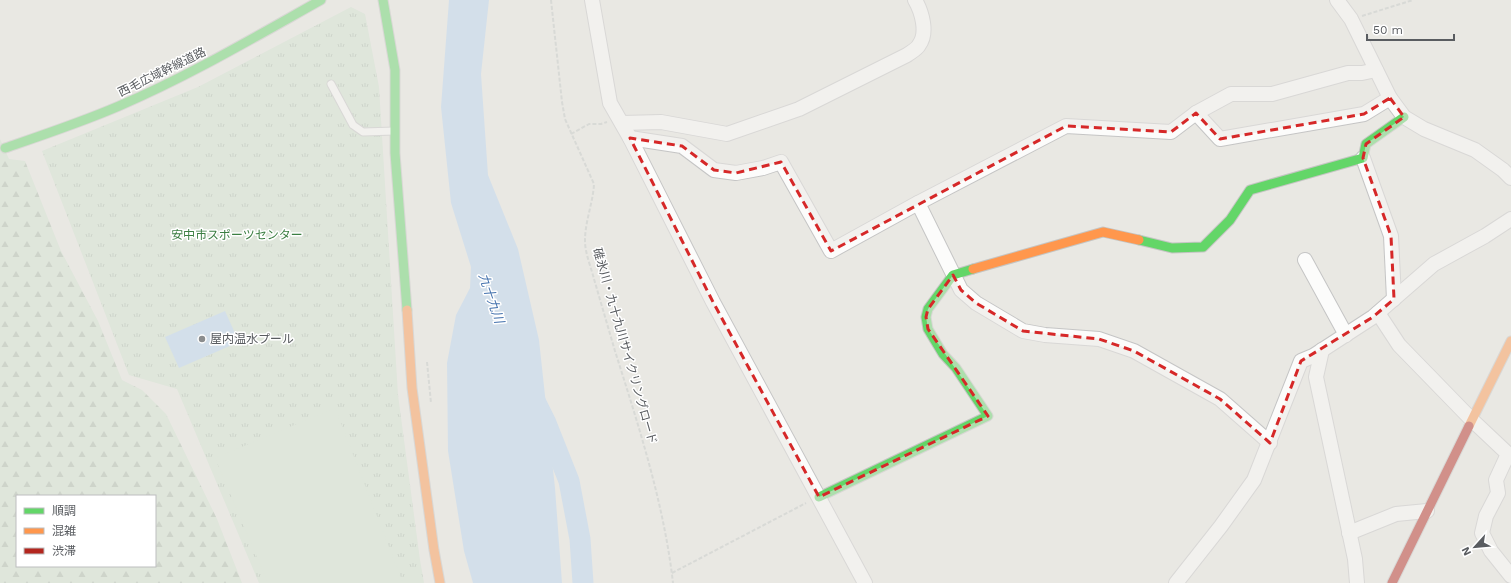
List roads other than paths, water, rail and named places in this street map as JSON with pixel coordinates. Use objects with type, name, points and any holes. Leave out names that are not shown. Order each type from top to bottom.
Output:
[{"type":"street","name":"西毛広域幹線道路","points":[[5,148],[74,125],[132,101],[203,66],[321,0]]},
{"type":"street","points":[[382,0],[396,70],[395,153],[412,388],[434,550],[440,583]]},
{"type":"street","points":[[592,0],[610,102],[630,138],[713,302],[865,583]]},
{"type":"street","points":[[1337,0],[1351,19],[1390,98],[1404,117],[1424,129],[1475,150],[1503,170],[1511,178]]},
{"type":"street","points":[[620,120],[661,122],[727,134],[799,108],[907,56],[919,46],[923,38],[924,29],[918,1]]},
{"type":"street","points":[[630,138],[682,146],[714,170],[736,173],[763,168],[781,162],[831,251],[918,203],[1066,126],[1171,132],[1196,113],[1232,94],[1272,94],[1348,73],[1362,73],[1376,70]]},
{"type":"street","points":[[1196,113],[1220,139],[1364,114],[1390,98]]},
{"type":"street","points":[[1394,299],[1391,236],[1364,158],[1366,144],[1404,117]]},
{"type":"street","points":[[819,497],[988,416],[956,368],[943,354],[928,329],[926,317],[928,309],[953,275],[1103,232],[1172,248],[1203,247],[1230,220],[1250,190],[1364,158]]},
{"type":"street","points":[[918,203],[961,290],[976,303],[1022,332],[1045,335],[1099,338],[1134,351],[1220,399],[1270,443]]},
{"type":"street","points":[[1176,583],[1221,526],[1254,480],[1270,443],[1301,361],[1313,356],[1378,313],[1434,264],[1485,236],[1511,219]]},
{"type":"street","points":[[1305,260],[1346,335]]},
{"type":"street","points":[[1378,313],[1399,346],[1508,454],[1496,480],[1498,493],[1486,516],[1482,533],[1491,551],[1511,576]]},
{"type":"street","points":[[1392,583],[1511,341]]},
{"type":"street","points":[[1322,350],[1316,377],[1350,533],[1355,559],[1357,583]]},
{"type":"street","points":[[1350,533],[1396,514],[1427,511]]},
{"type":"lane","points":[[331,84],[353,125],[363,132],[395,131]]},
{"type":"water","points":[[449,0],[489,0],[481,74],[488,175],[518,249],[539,340],[555,488],[562,583],[473,583],[464,551],[448,451],[447,363],[456,315],[470,288],[471,267],[451,203],[441,107]]},
{"type":"water","name":"屋内温水プール","points":[[225,311],[239,342],[179,368],[165,337]]},
{"type":"waterway","name":"九十九川","points":[[536,403],[546,423],[569,481],[580,539],[583,583]]},
{"type":"place","name":"屋内温水プール","points":[[202,339]]},
{"type":"park label","name":"安中市スポーツセンター","points":[[237,235]]}]
